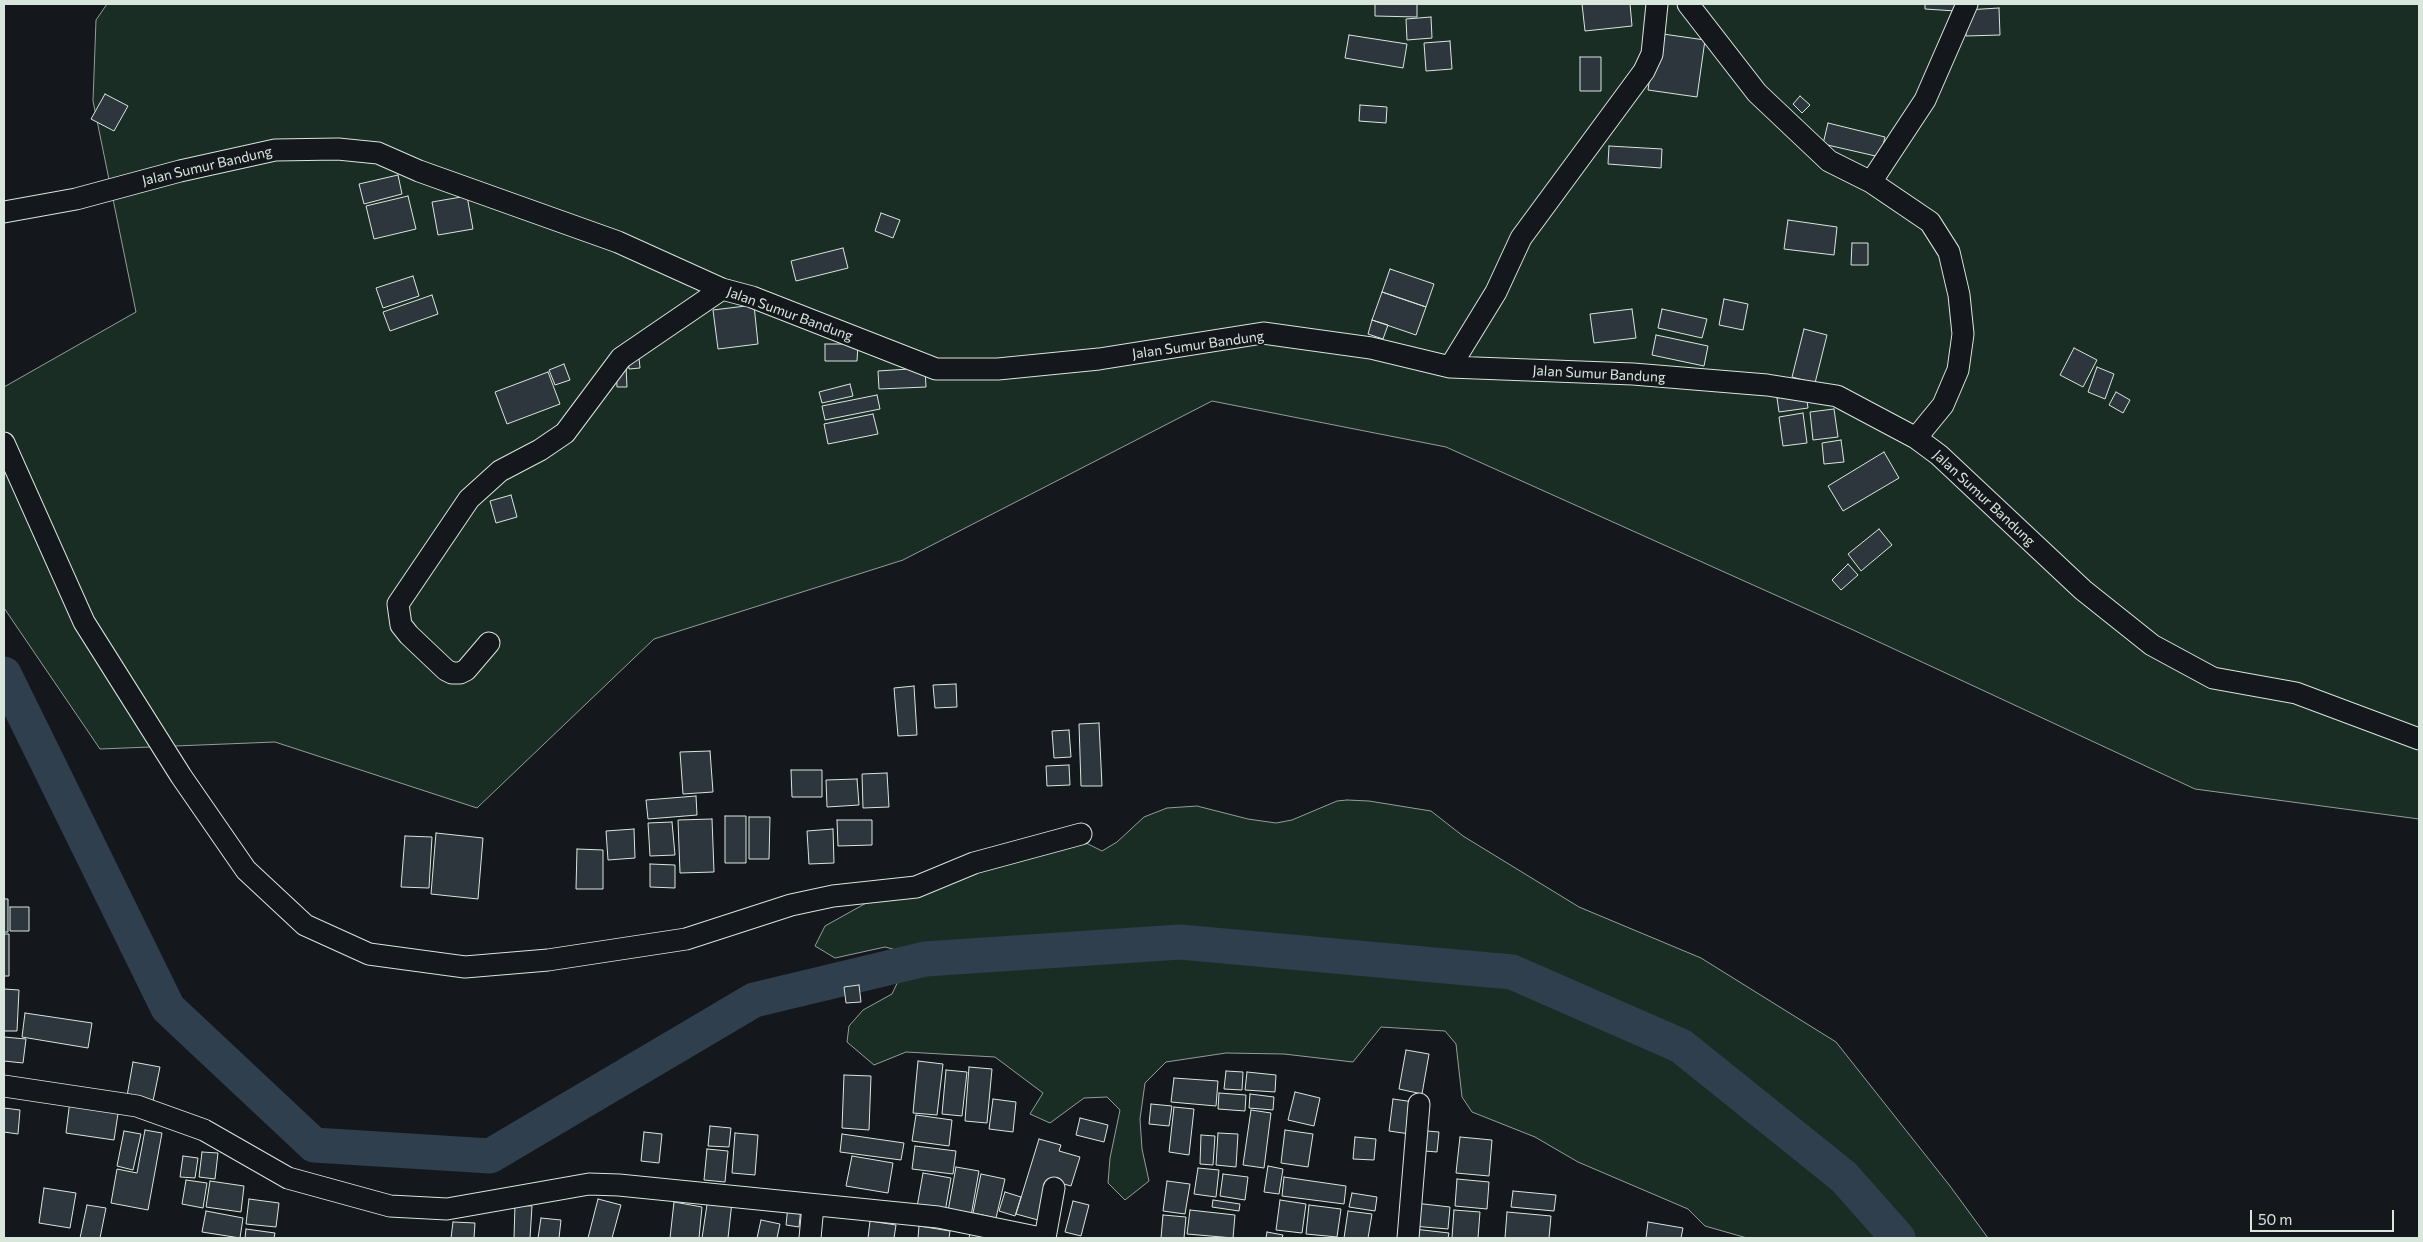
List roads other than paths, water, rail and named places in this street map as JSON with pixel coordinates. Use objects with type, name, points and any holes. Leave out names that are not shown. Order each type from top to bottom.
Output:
[{"type":"street","points":[[1450,367],[1496,292],[1521,238],[1644,71],[1652,54],[1657,4]]},
{"type":"street","points":[[1688,4],[1757,94],[1830,161],[1871,182],[1930,222],[1949,252],[1960,295],[1963,334],[1958,370],[1943,406],[1916,438]]},
{"type":"street","points":[[1871,182],[1925,100],[1967,4]]},
{"type":"street","name":"Jalan Sumur Bandung","points":[[4,212],[76,199],[180,171],[275,150],[338,150],[378,153],[437,178],[618,242],[722,289],[752,297],[936,369],[998,369],[1099,359],[1263,333],[1370,348],[1450,367],[1633,374],[1802,389],[1837,396],[1916,438],[1939,455],[2083,590],[2152,645],[2212,678],[2296,694],[2419,739]]},
{"type":"street","points":[[489,643],[466,670],[460,673],[452,673],[446,670],[401,625],[398,604],[469,499],[500,472],[540,450],[565,433],[621,358],[722,289]]},
{"type":"street","points":[[4,443],[84,622],[181,776],[246,870],[305,925],[370,954],[465,967],[548,960],[686,939],[799,903],[833,896],[916,887],[974,863],[1081,834]]},
{"type":"street","points":[[4,1086],[137,1106],[204,1130],[288,1178],[390,1206],[447,1209],[589,1184],[619,1185],[938,1218],[1043,1238],[1054,1188]]},
{"type":"street","points":[[1408,1238],[1419,1104]]},
{"type":"street","points":[[810,1238],[813,1206]]},
{"type":"waterway","points":[[4,674],[168,1008],[314,1145],[490,1156],[754,1000],[925,959],[1180,942],[1512,972],[1681,1046],[1844,1177],[1898,1238]]}]
